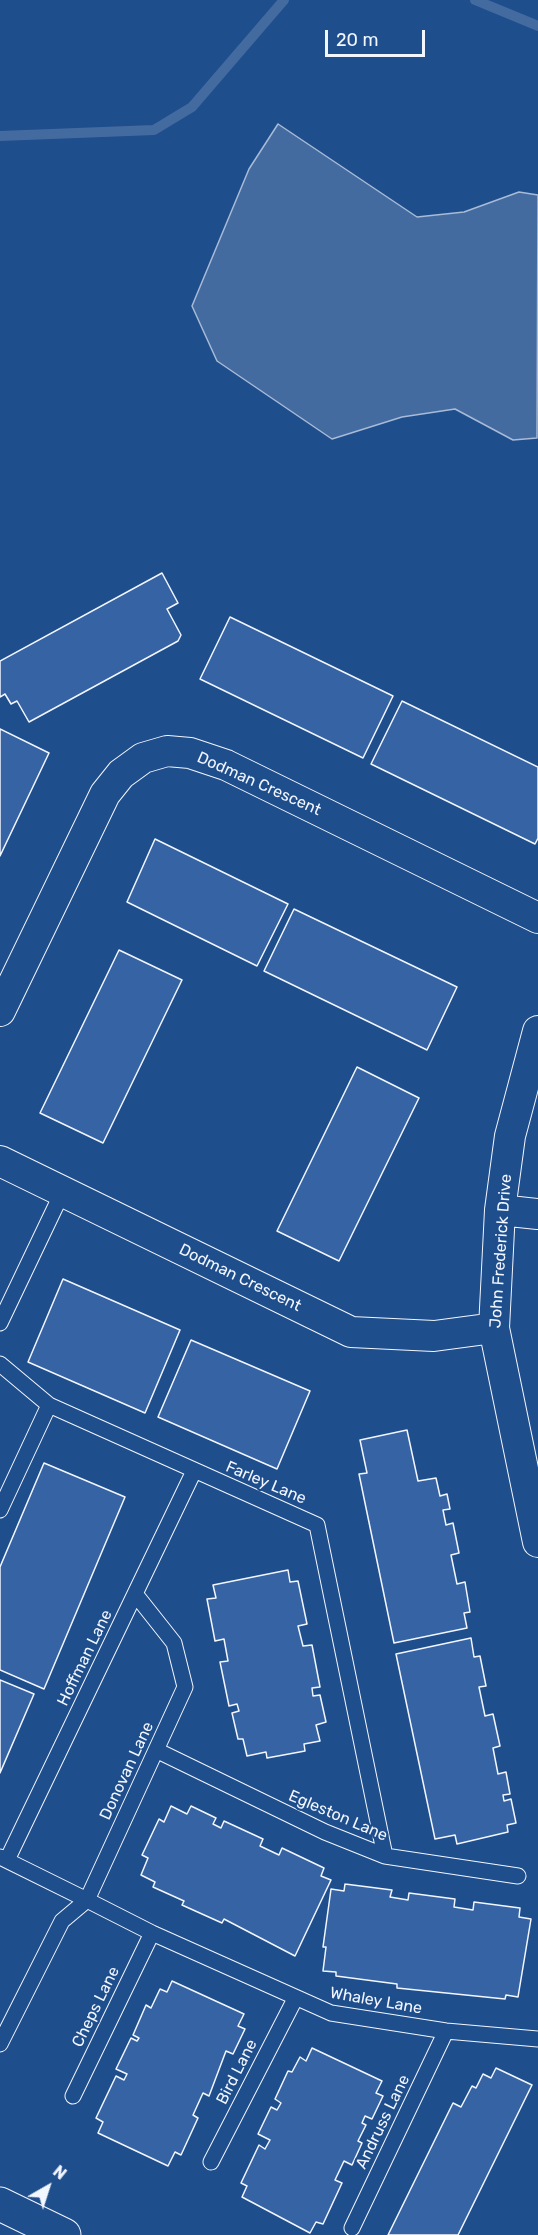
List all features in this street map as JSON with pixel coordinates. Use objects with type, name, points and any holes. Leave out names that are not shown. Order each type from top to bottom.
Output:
[{"type":"main road","points":[[0,2204],[64,2235]]},
{"type":"street","name":"Dodman Crescent","points":[[0,1011],[105,794],[121,774],[143,758],[167,751],[190,753],[226,765],[538,918]]},
{"type":"street","name":"John Frederick Drive","points":[[538,1031],[510,1136],[500,1210],[494,1328],[538,1542]]},
{"type":"street","name":"Dodman Crescent","points":[[0,1161],[351,1332],[434,1336],[494,1328]]},
{"type":"street","points":[[500,1210],[538,1214]]},
{"type":"lane","points":[[0,1323],[62,1193]]},
{"type":"lane","name":"Farley Lane","points":[[0,1364],[49,1405],[194,1472],[317,1524],[385,1856]]},
{"type":"lane","points":[[0,1510],[49,1405]]},
{"type":"lane","name":"Hoffman Lane","points":[[4,1858],[136,1595],[194,1472]]},
{"type":"lane","name":"Donovan Lane","points":[[87,1900],[185,1686],[174,1643],[136,1595]]},
{"type":"lane","name":"Egleston Lane","points":[[156,1750],[325,1832],[385,1856],[518,1876]]},
{"type":"lane","points":[[4,1858],[152,1934]]},
{"type":"lane","points":[[0,2044],[62,1921],[87,1900]]},
{"type":"lane","name":"Whaley Lane","points":[[152,1934],[331,2013],[446,2031],[538,2039]]},
{"type":"lane","name":"Cheps Lane","points":[[73,2096],[152,1934]]},
{"type":"lane","name":"Bird Lane","points":[[212,2162],[295,1999]]},
{"type":"lane","name":"Andruss Lane","points":[[352,2228],[446,2031]]},
{"type":"water","points":[[278,124],[417,217],[464,212],[519,192],[538,195],[537,438],[513,440],[455,409],[402,417],[332,439],[217,361],[192,306],[249,169]]},
{"type":"building","points":[[162,573],[178,603],[167,609],[181,635],[178,641],[29,722],[17,701],[11,704],[5,694],[0,697],[0,661]]},
{"type":"building","points":[[230,617],[393,696],[363,758],[200,679]]},
{"type":"building","points":[[402,701],[538,767],[538,838],[535,844],[371,764]]},
{"type":"building","points":[[0,729],[49,753],[0,856]]},
{"type":"building","points":[[155,839],[288,904],[257,966],[127,902]]},
{"type":"building","points":[[294,909],[457,987],[427,1050],[264,971]]},
{"type":"building","points":[[119,950],[182,980],[103,1143],[40,1113]]},
{"type":"building","points":[[357,1067],[419,1098],[339,1261],[277,1231]]},
{"type":"building","points":[[63,1279],[180,1330],[145,1413],[28,1362]]},
{"type":"building","points":[[191,1340],[310,1391],[277,1469],[158,1417]]},
{"type":"building","points":[[407,1430],[418,1481],[436,1478],[440,1496],[447,1494],[450,1509],[443,1510],[446,1525],[453,1523],[459,1553],[451,1555],[457,1584],[465,1582],[470,1612],[464,1613],[467,1628],[394,1643],[359,1474],[367,1473],[360,1440]]},
{"type":"building","points":[[44,1463],[125,1497],[44,1689],[0,1670],[0,1567]]},
{"type":"building","points":[[288,1570],[290,1582],[298,1581],[307,1624],[298,1626],[303,1646],[312,1645],[320,1687],[312,1688],[313,1696],[320,1695],[326,1722],[316,1725],[320,1741],[304,1744],[305,1751],[267,1758],[266,1752],[247,1756],[243,1739],[238,1739],[232,1713],[239,1711],[237,1704],[229,1706],[220,1662],[228,1661],[224,1639],[215,1641],[207,1599],[216,1598],[213,1585]]},
{"type":"building","points":[[471,1638],[474,1657],[480,1656],[486,1686],[479,1687],[485,1716],[493,1714],[500,1746],[493,1748],[498,1774],[506,1772],[510,1794],[503,1795],[504,1801],[511,1799],[516,1823],[507,1825],[508,1832],[457,1844],[455,1835],[435,1839],[396,1654]]},
{"type":"building","points":[[0,1680],[34,1694],[0,1773]]},
{"type":"building","points":[[171,1806],[187,1814],[191,1806],[216,1818],[213,1824],[221,1828],[224,1821],[263,1839],[260,1846],[279,1855],[282,1848],[324,1868],[321,1876],[331,1880],[295,1956],[224,1919],[222,1923],[182,1905],[184,1901],[153,1887],[155,1882],[141,1875],[148,1858],[142,1855],[159,1819],[164,1822]]},
{"type":"building","points":[[345,1884],[392,1890],[390,1897],[408,1900],[409,1893],[455,1899],[454,1907],[473,1910],[474,1902],[520,1908],[519,1917],[531,1919],[518,1997],[506,1995],[505,1999],[397,1988],[397,1984],[336,1976],[336,1972],[323,1971],[326,1947],[323,1947],[331,1889],[344,1891]]},
{"type":"building","points":[[172,1981],[244,2014],[238,2026],[245,2029],[233,2054],[226,2051],[209,2096],[203,2093],[193,2115],[198,2118],[181,2155],[175,2152],[168,2166],[98,2133],[103,2122],[96,2118],[116,2076],[124,2080],[127,2074],[116,2069],[131,2038],[137,2041],[139,2038],[133,2035],[146,2005],[151,2008],[160,1989],[167,1992]]},
{"type":"building","points":[[312,2048],[382,2081],[376,2093],[383,2096],[372,2119],[365,2116],[362,2123],[366,2125],[358,2141],[362,2143],[352,2165],[344,2161],[335,2180],[342,2183],[323,2224],[316,2222],[310,2233],[242,2197],[247,2186],[241,2183],[259,2145],[265,2149],[270,2140],[258,2134],[271,2107],[277,2110],[281,2103],[275,2099],[288,2071],[292,2072],[300,2057],[306,2061]]},
{"type":"building","points":[[496,2068],[532,2085],[458,2235],[388,2235],[453,2103],[461,2107],[472,2086],[476,2088],[483,2074],[491,2078]]},
{"type":"waterway","points":[[0,136],[154,130],[192,107],[284,0]]},
{"type":"waterway","points":[[475,0],[538,26]]}]
